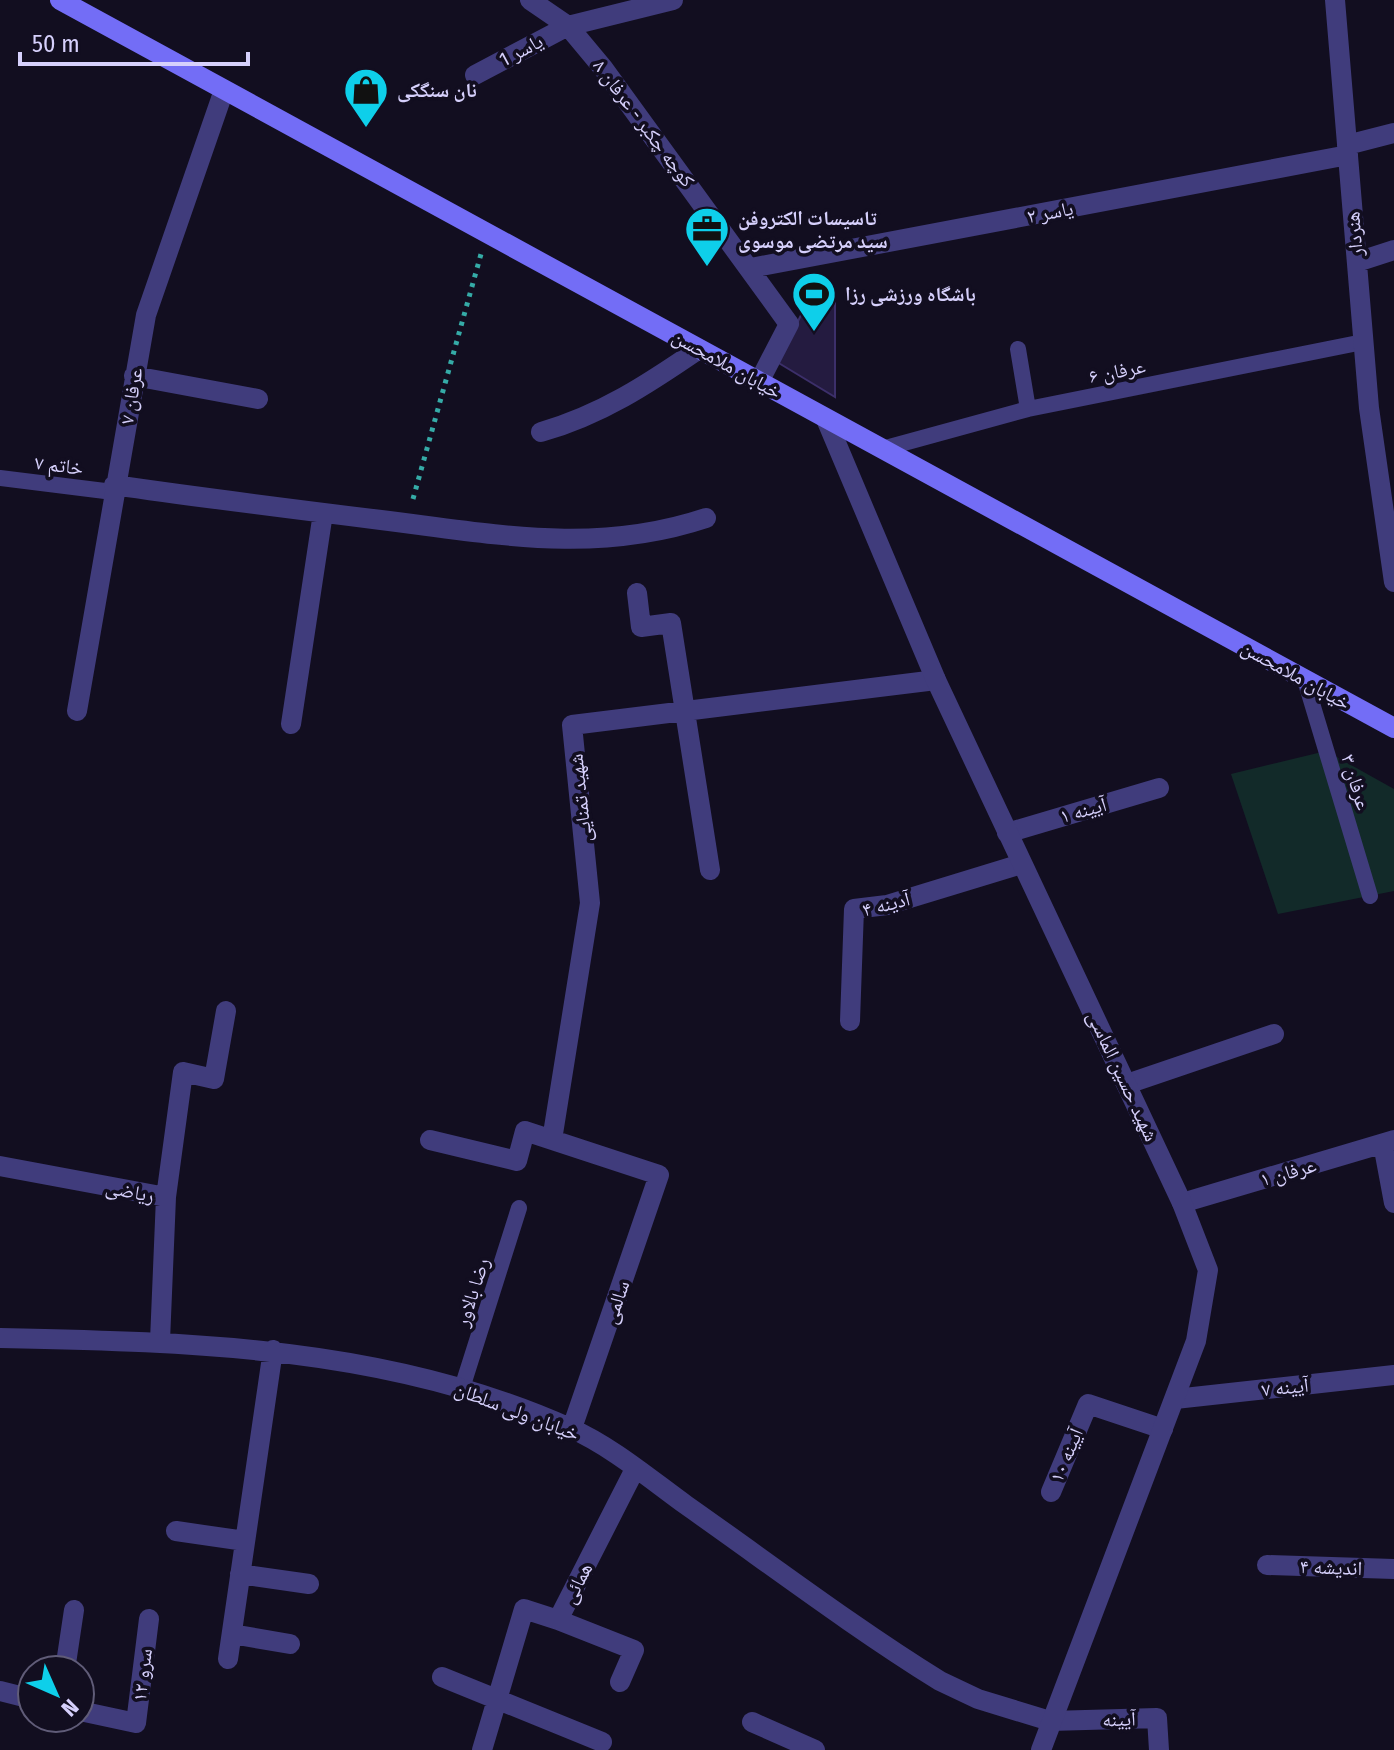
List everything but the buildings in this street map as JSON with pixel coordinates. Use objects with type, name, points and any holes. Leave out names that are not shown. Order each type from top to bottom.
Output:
[{"type":"main road","name":"خیابان ملامحسن","points":[[60,0],[1394,728]]},
{"type":"street","name":"کوچه چکبر - عرفان ۸","points":[[530,0],[568,26],[751,268],[789,324],[759,382]]},
{"type":"street","name":"یاسر 1","points":[[475,75],[568,26],[673,0]]},
{"type":"street","name":"هنردار","points":[[1335,0],[1363,342],[1385,464],[1394,582]]},
{"type":"street","name":"عرفان ۷","points":[[77,711],[134,376],[163,258],[224,90]]},
{"type":"street","name":"یاسر ۲","points":[[751,268],[1348,150],[1394,133]]},
{"type":"street","points":[[1357,262],[1394,250]]},
{"type":"street","points":[[541,432],[580,421],[630,396],[699,349]]},
{"type":"street","points":[[134,376],[258,399]]},
{"type":"street","name":"شهید حسین الماسی","points":[[826,419],[936,680],[1204,1254],[1208,1285],[1196,1341],[1041,1750]]},
{"type":"street","points":[[114,488],[535,539],[578,540],[665,531],[706,518]]},
{"type":"street","points":[[291,724],[323,513]]},
{"type":"street","points":[[637,593],[641,627],[671,623],[710,870]]},
{"type":"street","name":"شهید تمنایی","points":[[552,1140],[590,903],[572,725],[686,708],[936,680]]},
{"type":"street","name":"آیینه ۱","points":[[1007,833],[1159,788]]},
{"type":"street","name":"آدینه ۴","points":[[850,1021],[854,909],[887,905],[1021,864]]},
{"type":"street","points":[[166,1197],[183,1072],[214,1079],[226,1011]]},
{"type":"street","points":[[1127,1084],[1274,1034]]},
{"type":"street","points":[[430,1140],[517,1161],[525,1131],[552,1140]]},
{"type":"street","name":"سالمی","points":[[552,1140],[659,1175],[572,1428]]},
{"type":"street","points":[[1388,1142],[1394,1203]]},
{"type":"street","name":"عرفان ۱","points":[[1182,1203],[1388,1142]]},
{"type":"street","name":"ریاضی","points":[[0,1166],[166,1197],[160,1341]]},
{"type":"street","name":"خیابان ولی سلطان","points":[[0,1338],[160,1341],[273,1350],[411,1374],[462,1388],[572,1428],[940,1681],[978,1699],[1050,1721]]},
{"type":"street","points":[[228,1659],[273,1350]]},
{"type":"street","name":"آیینه ۷","points":[[1175,1399],[1394,1375]]},
{"type":"street","name":"آیینه ۱۰","points":[[1051,1492],[1088,1404],[1163,1429]]},
{"type":"street","name":"همائی","points":[[482,1750],[524,1609],[558,1620],[635,1469]]},
{"type":"street","points":[[176,1531],[245,1541]]},
{"type":"street","name":"اندیشه ۴","points":[[1267,1565],[1394,1569]]},
{"type":"street","points":[[240,1574],[309,1584]]},
{"type":"street","points":[[67,1654],[74,1610]]},
{"type":"street","name":"سرو ۱۲","points":[[96,1714],[136,1723],[149,1619]]},
{"type":"street","points":[[558,1620],[634,1650],[620,1682]]},
{"type":"street","points":[[232,1634],[290,1644]]},
{"type":"street","points":[[442,1677],[602,1742]]},
{"type":"street","name":"آیینه","points":[[1050,1721],[1157,1718],[1159,1750]]},
{"type":"street","points":[[752,1722],[808,1749]]},
{"type":"lane","name":"عرفان ۶","points":[[882,449],[1028,409],[1363,342]]},
{"type":"lane","points":[[1018,349],[1028,409]]},
{"type":"lane","name":"خاتم ۷","points":[[0,478],[114,488]]},
{"type":"lane","name":"عرفان ۳","points":[[1305,680],[1370,896]]},
{"type":"lane","name":"رضا بالاور","points":[[462,1388],[519,1208]]},
{"type":"path","points":[[406,523],[487,234]]},
{"type":"green space","points":[[1326,751],[1394,789],[1394,891],[1278,914],[1231,774]]},
{"type":"place","name":"نان سنگکی","points":[[366,129]]},
{"type":"place","name":"تاسیسات الکتروفن سید مرتضی موسوی","points":[[707,268]]},
{"type":"place","name":"باشگاه ورزشی رزا","points":[[814,333]]}]
